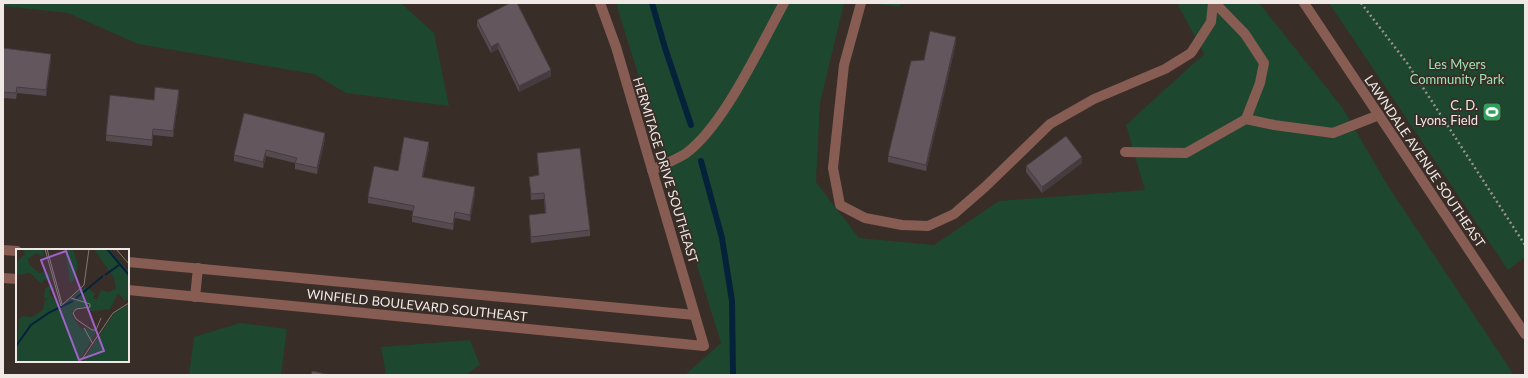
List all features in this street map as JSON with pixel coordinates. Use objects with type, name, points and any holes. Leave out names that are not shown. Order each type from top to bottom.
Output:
[{"type":"street","name":"HERMITAGE DRIVE SOUTHEAST","points":[[600,3],[616,47],[704,346]]},
{"type":"street","points":[[652,170],[684,154],[702,139],[733,95],[784,3]]},
{"type":"street","points":[[861,3],[844,65],[833,168],[840,205],[865,218],[902,225],[928,226],[954,214],[985,187],[1050,124],[1094,99],[1165,69],[1191,53],[1211,22],[1214,3]]},
{"type":"street","points":[[1125,152],[1186,153],[1246,119],[1260,83],[1264,63],[1245,34],[1214,3]]},
{"type":"street","name":"LAWNDALE AVENUE SOUTHEAST","points":[[1304,3],[1525,334]]},
{"type":"street","points":[[1246,119],[1274,125],[1334,133],[1379,115]]},
{"type":"street","points":[[3,250],[16,251]]},
{"type":"street","name":"WINFIELD BOULEVARD SOUTHEAST","points":[[129,262],[695,315]]},
{"type":"street","points":[[195,297],[198,268]]},
{"type":"street","points":[[3,278],[16,279]]},
{"type":"street","name":"WINFIELD BOULEVARD SOUTHEAST","points":[[129,290],[704,346]]},
{"type":"path","points":[[1361,3],[1407,63],[1525,245]]},
{"type":"green space","points":[[3,3],[401,3],[434,33],[449,106],[346,93],[314,74],[138,44],[68,13],[3,6]]},
{"type":"green space","points":[[616,3],[844,3],[820,103],[816,182],[859,238],[934,245],[999,201],[1145,190],[1126,125],[1204,54],[1177,3],[1259,3],[1342,107],[1388,186],[1514,375],[685,375],[721,343]]},
{"type":"green space","points":[[872,3],[901,3],[899,7]]},
{"type":"green space","name":"Les Myers Community Park","points":[[1329,3],[1525,3],[1525,257],[1508,270]]},
{"type":"green space","points":[[240,323],[287,329],[281,375],[189,375],[194,337]]},
{"type":"green space","points":[[470,340],[480,365],[465,375],[386,375],[381,347]]},
{"type":"building","points":[[510,3],[517,3],[551,70],[519,86],[498,43],[491,47],[477,20]]},
{"type":"building","points":[[930,31],[956,37],[926,165],[888,156],[911,61],[924,60]]},
{"type":"building","points":[[3,48],[51,54],[46,90],[17,87],[16,93],[3,92]]},
{"type":"building","points":[[155,87],[179,90],[173,131],[153,129],[152,140],[106,135],[110,95],[154,100]]},
{"type":"building","points":[[244,113],[325,133],[317,168],[295,163],[297,158],[266,150],[263,162],[234,155]]},
{"type":"building","points":[[1066,136],[1082,157],[1042,187],[1026,166]]},
{"type":"building","points":[[404,137],[429,142],[422,177],[475,187],[470,215],[455,212],[453,224],[412,216],[414,206],[368,197],[374,166],[398,171]]},
{"type":"building","points":[[580,148],[590,230],[531,237],[529,215],[546,213],[544,193],[531,194],[529,177],[539,175],[537,153]]},
{"type":"building","points":[[312,371],[331,375],[311,375]]},
{"type":"waterway","points":[[652,3],[665,48],[691,125]]},
{"type":"waterway","points":[[701,161],[722,238],[732,301],[733,375]]},
{"type":"place","name":"C. D. Lyons Field","points":[[1492,112]]}]
